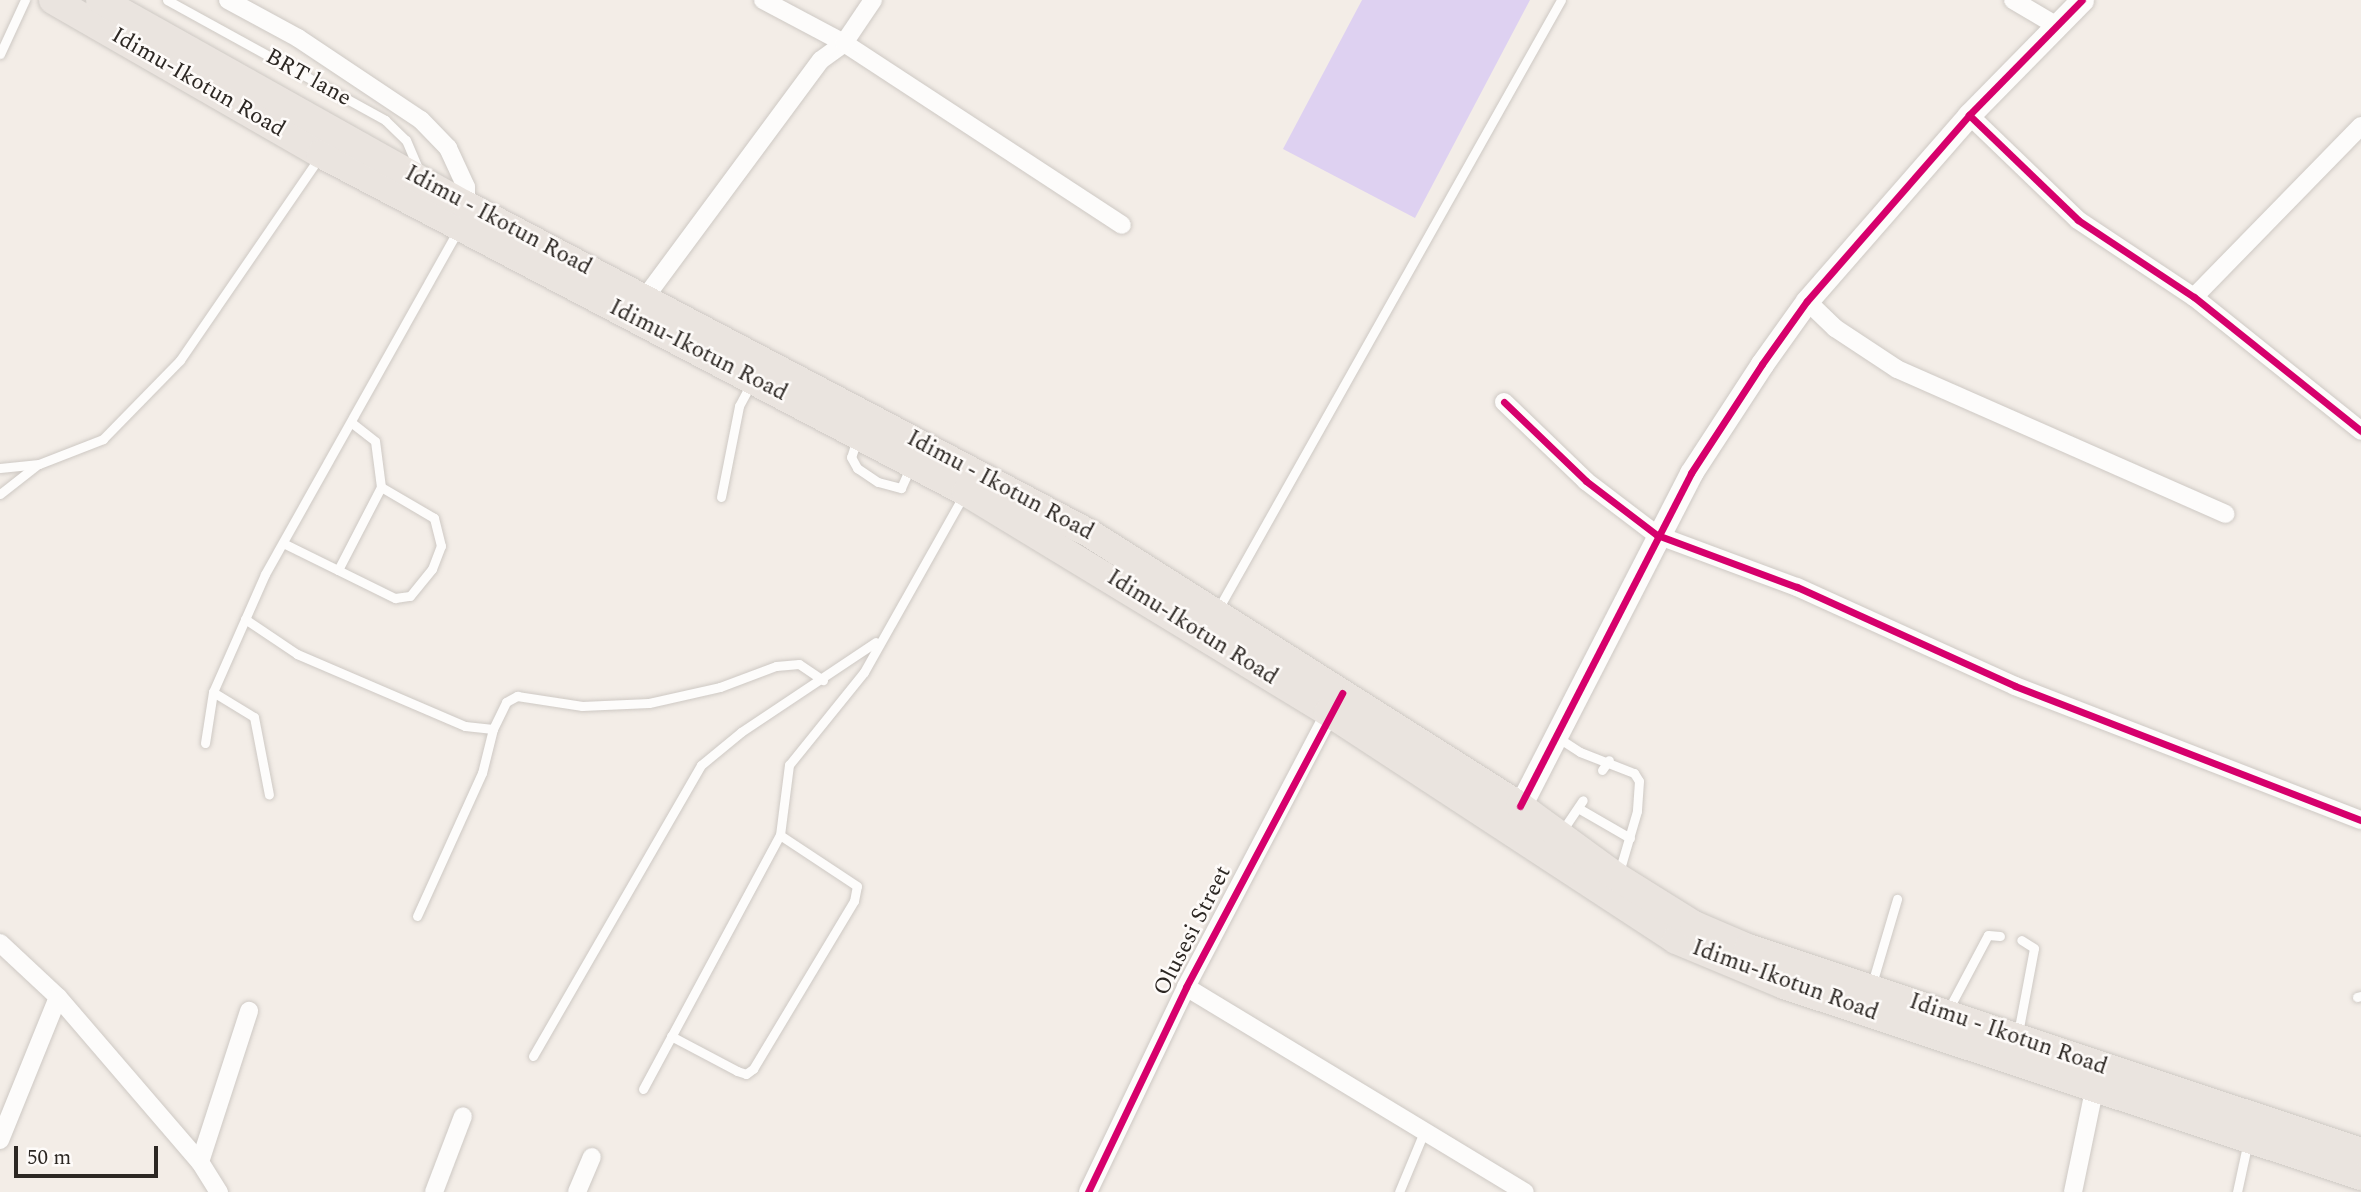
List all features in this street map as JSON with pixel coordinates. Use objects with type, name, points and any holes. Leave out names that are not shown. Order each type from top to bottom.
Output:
[{"type":"main road","name":"Idimu-Ikotun Road","points":[[54,0],[321,154],[463,217],[694,336],[753,379],[912,463],[971,483],[1335,702],[1676,940],[1784,985],[2094,1091],[2361,1176]]},
{"type":"main road","name":"Idimu - Ikotun Road","points":[[100,0],[423,181],[463,217],[644,299],[694,336],[971,483],[1089,533],[1217,611],[1335,702],[1520,806],[1618,877],[1694,925],[1748,948],[2361,1152]]},
{"type":"street","points":[[228,0],[298,38],[421,120],[448,148],[466,187],[463,217]]},
{"type":"street","points":[[763,0],[844,43],[1122,225]]},
{"type":"street","points":[[644,299],[821,60],[844,43],[873,0]]},
{"type":"street","points":[[2013,0],[2057,26]]},
{"type":"street","points":[[1520,806],[1691,472],[1807,301],[1969,115],[2082,0]]},
{"type":"street","points":[[1969,115],[2078,220],[2194,297],[2361,431]]},
{"type":"street","points":[[2194,297],[2361,126]]},
{"type":"street","points":[[1807,301],[1835,328],[1897,369],[2225,513]]},
{"type":"street","points":[[1504,402],[1586,481],[1657,535],[1797,587],[2015,686],[2361,820]]},
{"type":"street","name":"Olusesi Street","points":[[1088,1192],[1186,988],[1335,702]]},
{"type":"street","points":[[0,943],[58,997],[200,1163],[219,1192]]},
{"type":"street","points":[[1186,988],[1525,1192]]},
{"type":"street","points":[[0,1140],[58,997]]},
{"type":"street","points":[[200,1163],[249,1011]]},
{"type":"street","points":[[2073,1192],[2094,1091]]},
{"type":"street","points":[[434,1192],[463,1116]]},
{"type":"street","points":[[577,1192],[592,1157]]},
{"type":"lane","points":[[0,54],[25,0]]},
{"type":"lane","name":"BRT lane","points":[[167,0],[385,120],[406,140],[423,181]]},
{"type":"lane","points":[[1217,611],[1561,0]]},
{"type":"lane","points":[[0,468],[39,464],[103,439],[180,360],[321,154]]},
{"type":"lane","points":[[205,743],[213,692],[245,619],[283,543],[352,423],[463,217]]},
{"type":"lane","points":[[721,497],[739,406],[753,379]]},
{"type":"lane","points":[[338,570],[381,488],[375,441],[352,423]]},
{"type":"lane","points":[[0,494],[39,464]]},
{"type":"lane","points":[[642,1089],[780,835],[789,765],[863,672],[877,641],[971,483]]},
{"type":"lane","points":[[283,543],[395,598],[410,596],[432,569],[441,547],[434,518],[381,488]]},
{"type":"lane","points":[[245,619],[297,654],[465,726],[493,729]]},
{"type":"lane","points":[[533,1056],[701,765],[741,732],[823,680],[877,641]]},
{"type":"lane","points":[[417,916],[482,773],[493,729],[506,702],[517,696],[582,706],[649,703],[720,687],[776,666],[799,664],[823,680]]},
{"type":"lane","points":[[213,692],[254,717],[269,795]]},
{"type":"lane","points":[[1557,737],[1580,752],[1609,760],[1634,773],[1639,781],[1630,838],[1618,877]]},
{"type":"lane","points":[[1602,770],[1609,760]]},
{"type":"lane","points":[[1560,835],[1580,804],[1630,838]]},
{"type":"lane","points":[[671,1036],[737,1071],[746,1074],[753,1069],[854,901],[858,886],[780,835]]},
{"type":"lane","points":[[1870,989],[1896,899]]},
{"type":"lane","points":[[1946,1013],[1988,935],[2000,936]]},
{"type":"lane","points":[[2017,1038],[2034,947],[2021,940]]},
{"type":"lane","points":[[1399,1192],[1424,1132]]},
{"type":"lane","points":[[2237,1192],[2248,1140]]},
{"type":"shaded area","points":[[1362,0],[1530,0],[1415,218],[1283,149]]},
{"type":"cycle path","points":[[1520,806],[1691,473],[1762,364],[1807,301],[1969,115],[2082,0]]},
{"type":"cycle path","points":[[1969,115],[2078,220],[2194,297],[2361,431]]},
{"type":"cycle path","points":[[1504,402],[1586,481],[1657,535],[1797,587],[2015,686],[2361,820]]},
{"type":"cycle path","points":[[1088,1192],[1186,987],[1342,693]]}]
